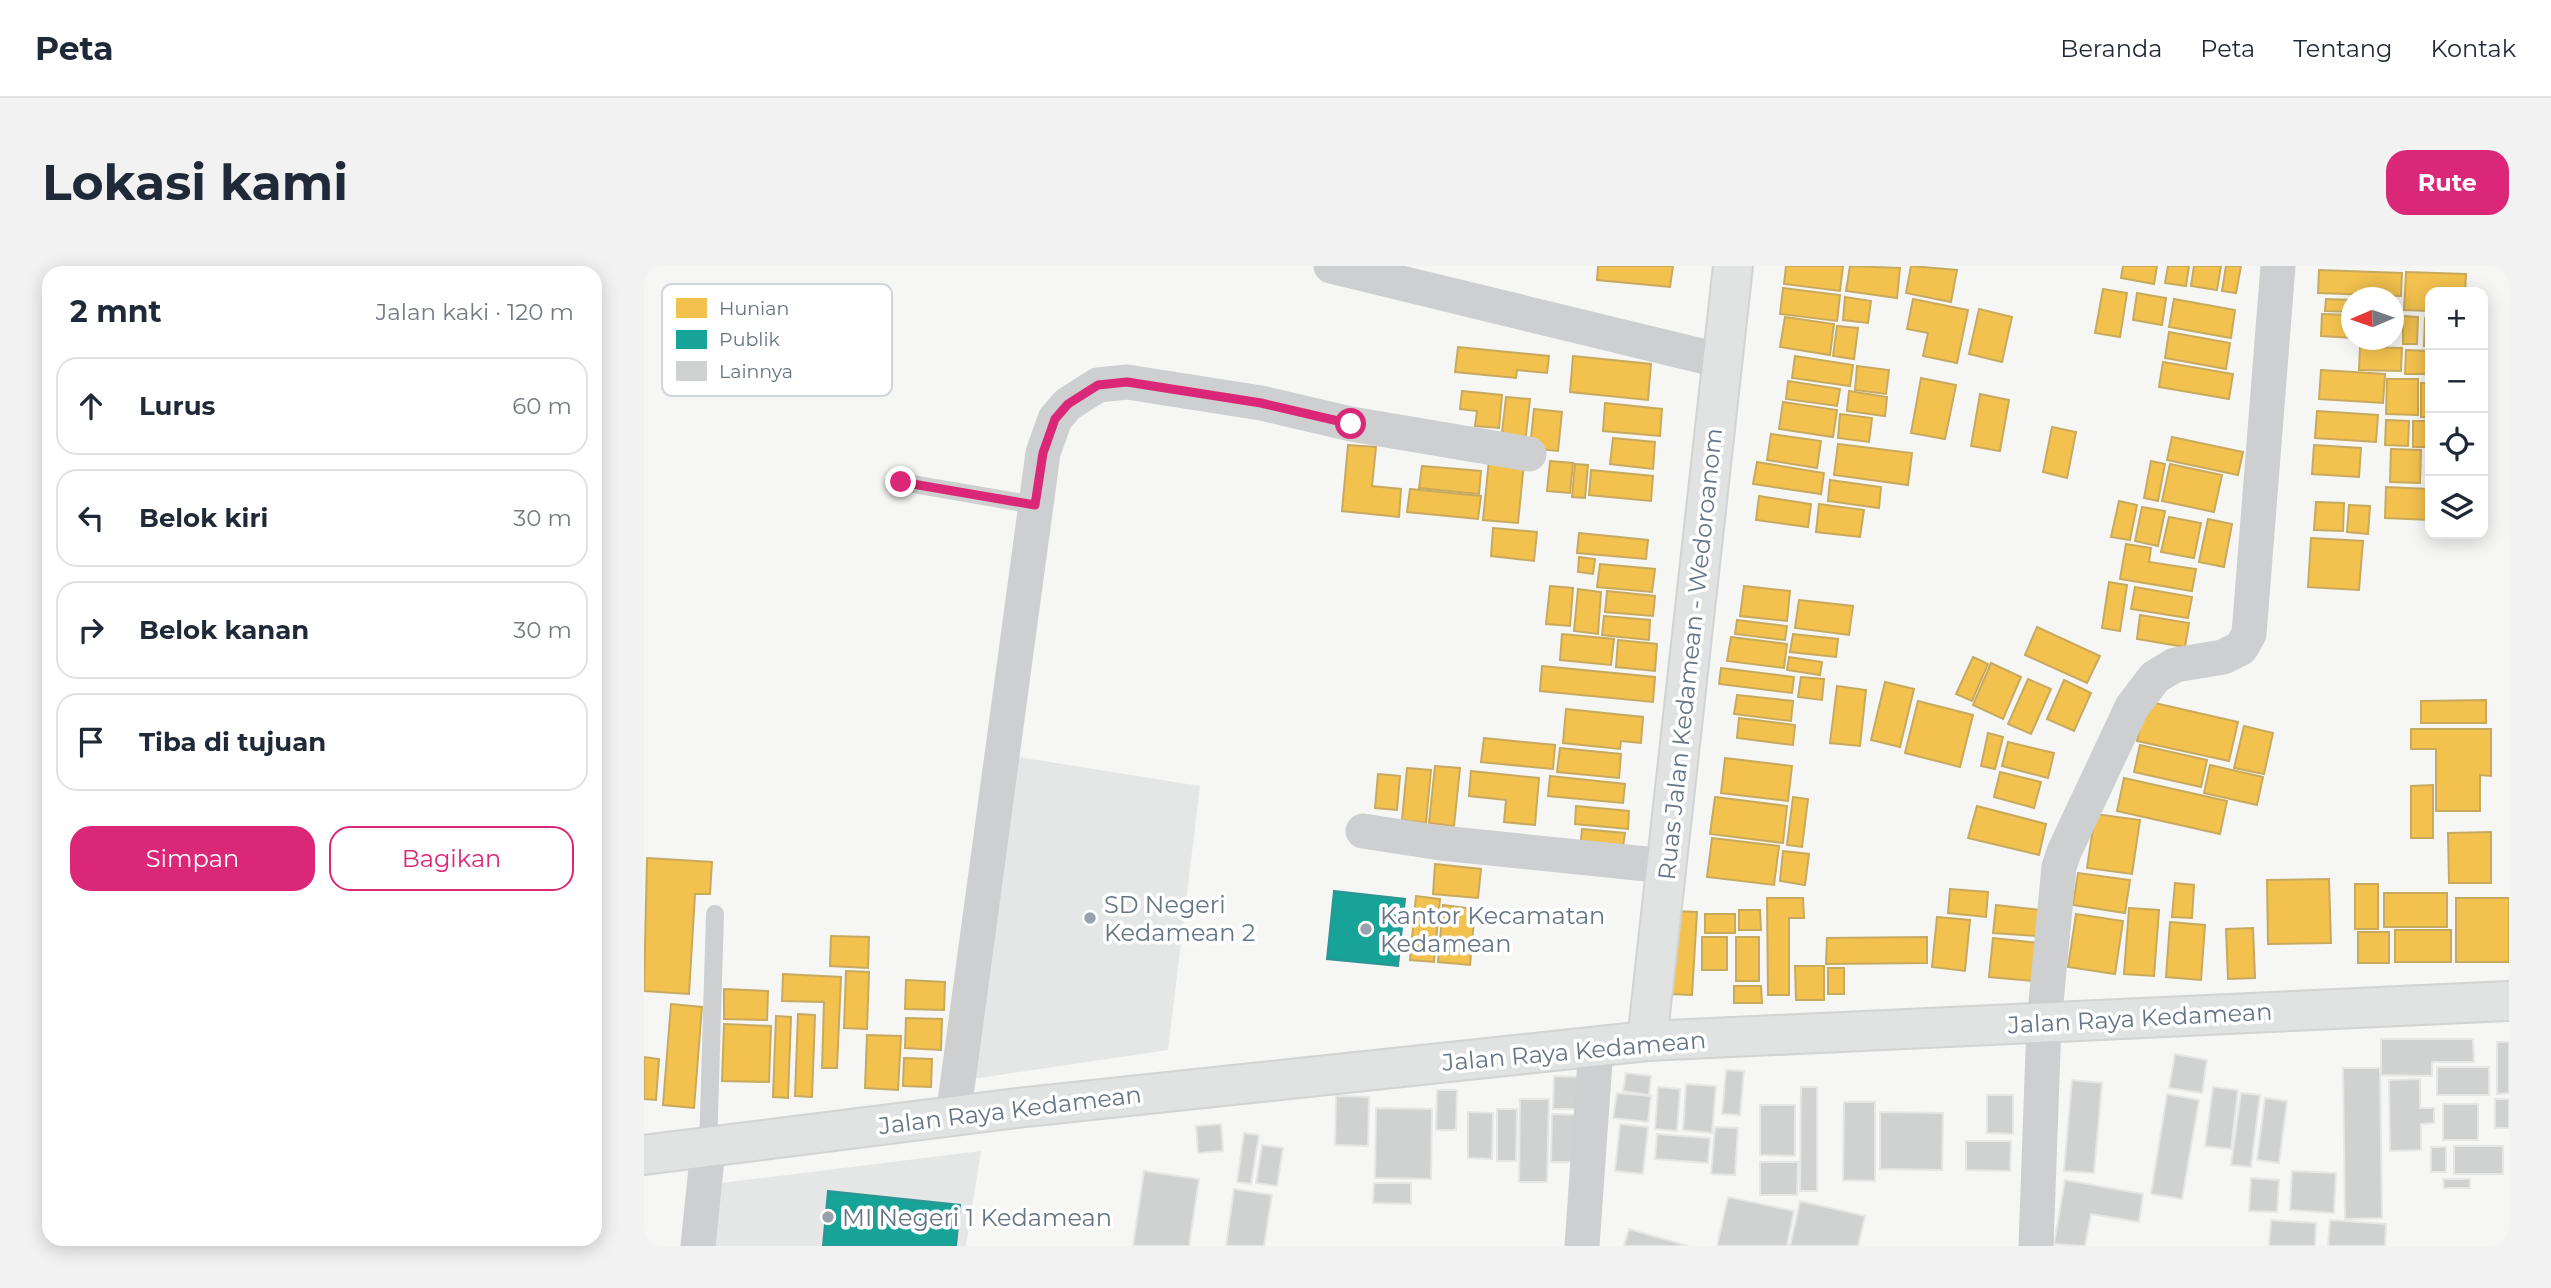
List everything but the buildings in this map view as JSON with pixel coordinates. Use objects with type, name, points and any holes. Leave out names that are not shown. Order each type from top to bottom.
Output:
[{"type":"main road","name":"Ruas Jalan Kedamean - Wedoroanom","points":[[1647,1041],[1733,266]]},
{"type":"main road","name":"Jalan Raya Kedamean","points":[[644,1155],[953,1117],[1647,1041],[2509,1001]]},
{"type":"street","points":[[1331,266],[1722,361]]},
{"type":"street","points":[[2036,1246],[2044,1023],[2059,867],[2132,707],[2155,677],[2175,665],[2223,657],[2241,648],[2249,634],[2278,266]]},
{"type":"street","points":[[953,1117],[1043,453],[1055,419],[1068,404],[1098,385],[1127,382],[1261,403],[1351,424],[1530,454]]},
{"type":"street","points":[[1363,831],[1441,843],[1666,866]]},
{"type":"street","points":[[1582,1246],[1596,1047]]},
{"type":"street","points":[[698,1246],[708,1149]]},
{"type":"lane","points":[[901,482],[1035,505]]},
{"type":"lane","points":[[708,1149],[715,914]]},
{"type":"shaded area","name":"SD Negeri Kedamean 2","points":[[1018,757],[1200,786],[1168,1050],[973,1079]]},
{"type":"shaded area","name":"MI Negeri 1 Kedamean","points":[[981,1151],[966,1246],[682,1246],[688,1187]]},
{"type":"place","name":"SD Negeri Kedamean 2","points":[[1090,918]]},
{"type":"place","name":"Kantor Kecamatan Kedamean","points":[[1366,929]]},
{"type":"place","name":"MI Negeri 1 Kedamean","points":[[828,1217]]},
{"type":"route","points":[[901,482],[1035,505],[1043,453],[1055,419],[1068,404],[1098,385],[1127,382],[1261,403],[1351,424]]}]
